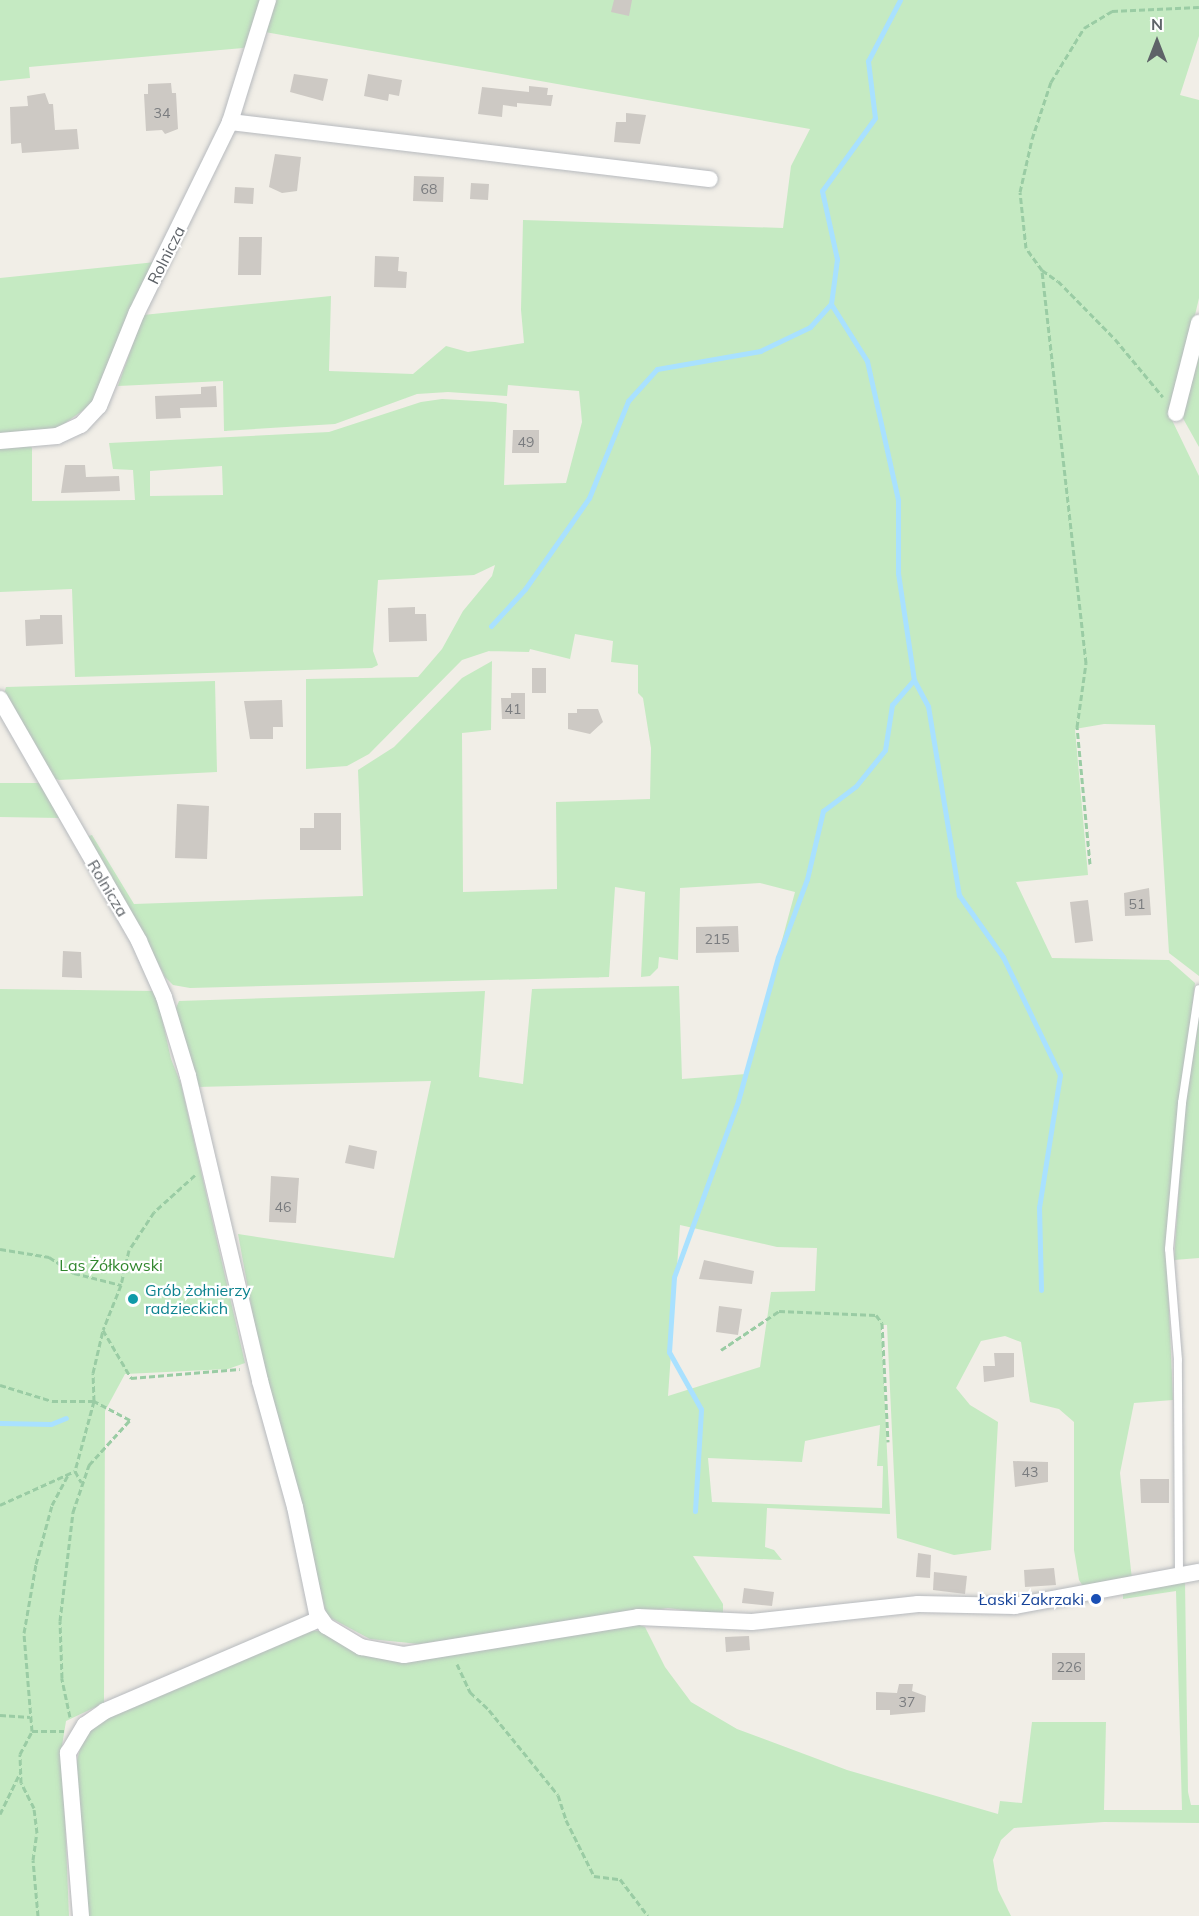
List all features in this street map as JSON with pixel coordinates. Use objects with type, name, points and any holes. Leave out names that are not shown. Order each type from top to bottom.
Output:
[{"type":"street","name":"Rolnicza","points":[[0,441],[57,436],[81,425],[99,406],[137,312],[230,122],[268,0]]},
{"type":"street","points":[[230,122],[710,179]]},
{"type":"street","points":[[1176,413],[1199,323]]},
{"type":"street","name":"Rolnicza","points":[[0,699],[139,941],[164,997],[191,1087],[256,1366],[320,1619]]},
{"type":"street","points":[[81,1916],[68,1753],[81,1732],[105,1711],[320,1619],[345,1639],[377,1652],[404,1655],[445,1651],[638,1617],[752,1622],[918,1604],[1015,1606],[1199,1572]]},
{"type":"lane","points":[[1179,1576],[1178,1360],[1169,1249],[1182,1103],[1199,989]]},
{"type":"path","points":[[1176,413],[1115,339],[1058,281],[1042,270],[1026,248],[1020,192],[1032,139],[1051,82],[1074,39],[1099,16],[1112,11],[1199,7]]},
{"type":"path","points":[[1042,270],[1086,663],[1077,727],[1090,864]]},
{"type":"path","points":[[81,1482],[75,1471],[94,1401],[93,1373],[103,1330],[121,1285],[129,1250],[154,1212],[209,1166]]},
{"type":"path","points":[[0,1249],[49,1257],[74,1273],[121,1285]]},
{"type":"path","points":[[721,1350],[779,1311],[876,1315],[882,1323],[888,1442]]},
{"type":"path","points":[[103,1330],[131,1378],[256,1366]]},
{"type":"path","points":[[0,1385],[52,1401],[94,1401],[130,1420],[97,1453],[81,1482],[73,1512],[60,1621],[65,1695],[72,1726],[81,1732]]},
{"type":"path","points":[[0,1505],[75,1471]]},
{"type":"path","points":[[38,1916],[33,1860],[37,1833],[34,1808],[21,1783],[20,1754],[32,1731],[24,1633],[36,1564],[52,1505],[69,1473]]},
{"type":"path","points":[[445,1651],[460,1667],[470,1692],[489,1710],[558,1795],[566,1820],[594,1875],[620,1879],[648,1916]]},
{"type":"path","points":[[0,1715],[30,1718]]},
{"type":"path","points":[[32,1731],[81,1732]]},
{"type":"path","points":[[0,1814],[21,1772]]},
{"type":"green space","points":[[0,0],[263,0],[248,45],[243,48],[29,67],[30,78],[0,81]]},
{"type":"green space","points":[[274,0],[1199,0],[1199,36],[1180,95],[1199,100],[1199,298],[1171,418],[1199,476],[1199,976],[1169,953],[1155,725],[1104,724],[1075,729],[1088,875],[1016,882],[1052,958],[1169,960],[1195,983],[1166,1240],[1173,1400],[1134,1403],[1120,1473],[1132,1579],[1083,1586],[1079,1580],[1074,1550],[1074,1422],[1059,1409],[1030,1402],[1021,1342],[1005,1336],[981,1341],[956,1388],[970,1405],[998,1422],[991,1550],[954,1555],[897,1538],[887,1325],[881,1325],[890,1514],[767,1508],[765,1547],[774,1550],[782,1560],[693,1556],[723,1604],[723,1615],[668,1608],[419,1644],[370,1639],[327,1616],[260,1354],[238,1234],[394,1258],[431,1081],[197,1087],[176,1008],[179,1001],[485,991],[479,1077],[523,1084],[532,989],[679,986],[682,1079],[746,1074],[795,892],[760,883],[680,888],[678,960],[659,957],[658,968],[650,976],[641,977],[645,892],[615,887],[609,977],[190,988],[173,985],[165,977],[127,904],[85,837],[92,835],[134,904],[363,896],[358,770],[394,747],[462,678],[492,661],[491,730],[462,733],[463,892],[557,889],[556,802],[650,799],[651,748],[643,698],[638,693],[638,665],[611,662],[613,641],[575,634],[570,659],[530,649],[529,652],[489,651],[462,660],[369,754],[347,766],[306,769],[306,679],[418,677],[442,649],[463,611],[492,576],[495,565],[474,575],[378,580],[373,651],[378,665],[372,668],[75,677],[72,589],[0,592],[0,446],[30,445],[32,448],[32,501],[135,500],[133,470],[113,469],[109,443],[329,432],[421,402],[442,399],[495,402],[507,404],[504,485],[566,483],[582,422],[579,391],[508,385],[507,396],[448,392],[417,394],[335,424],[224,431],[223,381],[118,386],[143,315],[331,296],[329,371],[413,374],[446,346],[468,352],[524,343],[521,310],[523,220],[783,228],[791,166],[810,129],[265,32]],"holes":[[[222,466],[223,495],[150,496],[150,471]],[[680,1225],[777,1247],[817,1248],[815,1291],[771,1292],[760,1367],[668,1396]],[[880,1425],[877,1466],[883,1466],[882,1508],[712,1502],[708,1458],[802,1462],[805,1441]]]},
{"type":"green space","points":[[156,262],[95,402],[58,428],[0,434],[0,278]]},
{"type":"green space","points":[[1199,338],[1199,447],[1180,413]]},
{"type":"green space","points":[[215,681],[217,772],[59,780],[53,778],[4,694],[6,687]]},
{"type":"green space","points":[[0,783],[40,783],[61,818],[0,817]]},
{"type":"green space","name":"Las Żółkowski","points":[[0,989],[156,991],[171,1059],[181,1084],[245,1363],[228,1369],[125,1374],[105,1411],[104,1703],[66,1721],[62,1746],[69,1916],[0,1916]]},
{"type":"green space","points":[[1199,1004],[1199,1258],[1174,1260],[1184,1111]]},
{"type":"green space","points":[[1185,1581],[1188,1792],[1191,1805],[1199,1805],[1199,1823],[1104,1822],[1014,1828],[1001,1840],[993,1860],[998,1890],[1011,1916],[87,1916],[73,1775],[83,1738],[99,1721],[309,1631],[322,1631],[376,1655],[634,1623],[645,1627],[665,1667],[691,1702],[737,1729],[847,1770],[998,1814],[1000,1801],[1022,1803],[1032,1722],[1106,1722],[1104,1810],[1182,1810],[1176,1591],[1123,1599],[1123,1592]]},
{"type":"building","points":[[614,0],[632,0],[629,16],[611,12]]},
{"type":"building","points":[[294,74],[328,79],[323,101],[290,92]]},
{"type":"building","points":[[368,74],[402,80],[399,96],[389,94],[388,101],[364,96]]},
{"type":"building","points":[[171,83],[172,93],[176,93],[178,129],[165,134],[162,130],[146,131],[144,94],[148,94],[148,84]]},
{"type":"building","points":[[529,86],[548,88],[547,95],[553,95],[551,106],[517,103],[517,107],[503,105],[502,117],[478,114],[482,87],[529,92]]},
{"type":"building","points":[[45,93],[49,104],[53,104],[55,130],[77,129],[79,149],[22,153],[21,143],[11,144],[10,107],[28,106],[27,96]]},
{"type":"building","points":[[626,113],[646,115],[640,144],[614,142],[616,122],[626,122]]},
{"type":"building","points":[[275,154],[301,157],[297,191],[282,193],[269,187]]},
{"type":"building","points":[[414,176],[444,177],[443,202],[413,201]]},
{"type":"building","points":[[471,183],[489,184],[488,200],[470,199]]},
{"type":"building","points":[[235,187],[254,188],[253,204],[234,203]]},
{"type":"building","points":[[239,237],[262,237],[261,275],[238,275]]},
{"type":"building","points":[[375,256],[399,257],[398,271],[407,272],[406,288],[374,287]]},
{"type":"building","points":[[216,386],[217,407],[180,408],[181,418],[156,419],[155,396],[201,394],[201,387]]},
{"type":"building","points":[[513,430],[539,430],[539,453],[512,453]]},
{"type":"building","points":[[65,465],[85,465],[86,477],[119,476],[120,491],[61,493]]},
{"type":"building","points":[[415,607],[415,614],[426,614],[427,641],[389,642],[388,608]]},
{"type":"building","points":[[40,615],[62,615],[63,644],[26,646],[25,620],[40,619]]},
{"type":"building","points":[[532,668],[546,668],[546,693],[532,693]]},
{"type":"building","points":[[511,693],[525,693],[525,719],[502,719],[501,698],[511,698]]},
{"type":"building","points":[[282,700],[283,727],[273,727],[273,739],[250,739],[244,701]]},
{"type":"building","points":[[577,709],[598,709],[603,722],[590,734],[568,729],[568,713],[577,713]]},
{"type":"building","points":[[177,804],[209,806],[207,859],[175,858]]},
{"type":"building","points":[[314,813],[341,813],[341,850],[300,850],[300,828],[314,828]]},
{"type":"building","points":[[1149,888],[1151,915],[1125,916],[1124,893]]},
{"type":"building","points":[[1088,900],[1093,941],[1075,943],[1070,902]]},
{"type":"building","points":[[738,926],[739,952],[696,953],[696,927]]},
{"type":"building","points":[[63,951],[81,952],[82,978],[62,977]]},
{"type":"building","points":[[349,1145],[377,1151],[374,1169],[345,1163]]},
{"type":"building","points":[[271,1176],[299,1178],[296,1223],[269,1222]]},
{"type":"building","points":[[704,1260],[754,1271],[752,1284],[699,1279]]},
{"type":"building","points":[[719,1306],[742,1309],[738,1335],[716,1332]]},
{"type":"building","points":[[994,1353],[1014,1353],[1014,1377],[984,1382],[983,1366],[995,1366]]},
{"type":"building","points":[[1013,1461],[1048,1462],[1048,1482],[1015,1487]]},
{"type":"building","points":[[1140,1479],[1169,1479],[1169,1503],[1141,1503]]},
{"type":"building","points":[[918,1553],[931,1555],[930,1578],[916,1577]]},
{"type":"building","points":[[1054,1568],[1056,1585],[1025,1587],[1024,1570]]},
{"type":"building","points":[[934,1572],[967,1576],[965,1594],[933,1590]]},
{"type":"building","points":[[744,1588],[774,1592],[772,1606],[742,1603]]},
{"type":"building","points":[[749,1636],[750,1650],[726,1652],[725,1637]]},
{"type":"building","points":[[1052,1653],[1085,1653],[1085,1680],[1052,1680]]},
{"type":"building","points":[[899,1684],[913,1684],[912,1691],[926,1696],[925,1712],[890,1715],[890,1710],[876,1710],[876,1692],[897,1693]]},
{"type":"waterway","points":[[900,0],[868,61],[875,118],[822,191],[837,259],[831,304],[867,361],[898,500],[898,573],[914,680],[928,706],[959,895],[1003,957],[1060,1075],[1039,1207],[1041,1290]]},
{"type":"waterway","points":[[491,626],[525,589],[589,498],[628,401],[657,369],[760,351],[810,327],[831,304]]},
{"type":"waterway","points":[[695,1511],[701,1409],[669,1352],[674,1277],[738,1101],[778,957],[807,879],[823,811],[856,786],[885,750],[892,705],[914,680]]},
{"type":"waterway","points":[[0,1423],[51,1424],[66,1418]]},
{"type":"place","name":"Grób żołnierzy radzieckich","points":[[133,1299]]},
{"type":"place","name":"Łaski Zakrzaki","points":[[1096,1599]]}]
